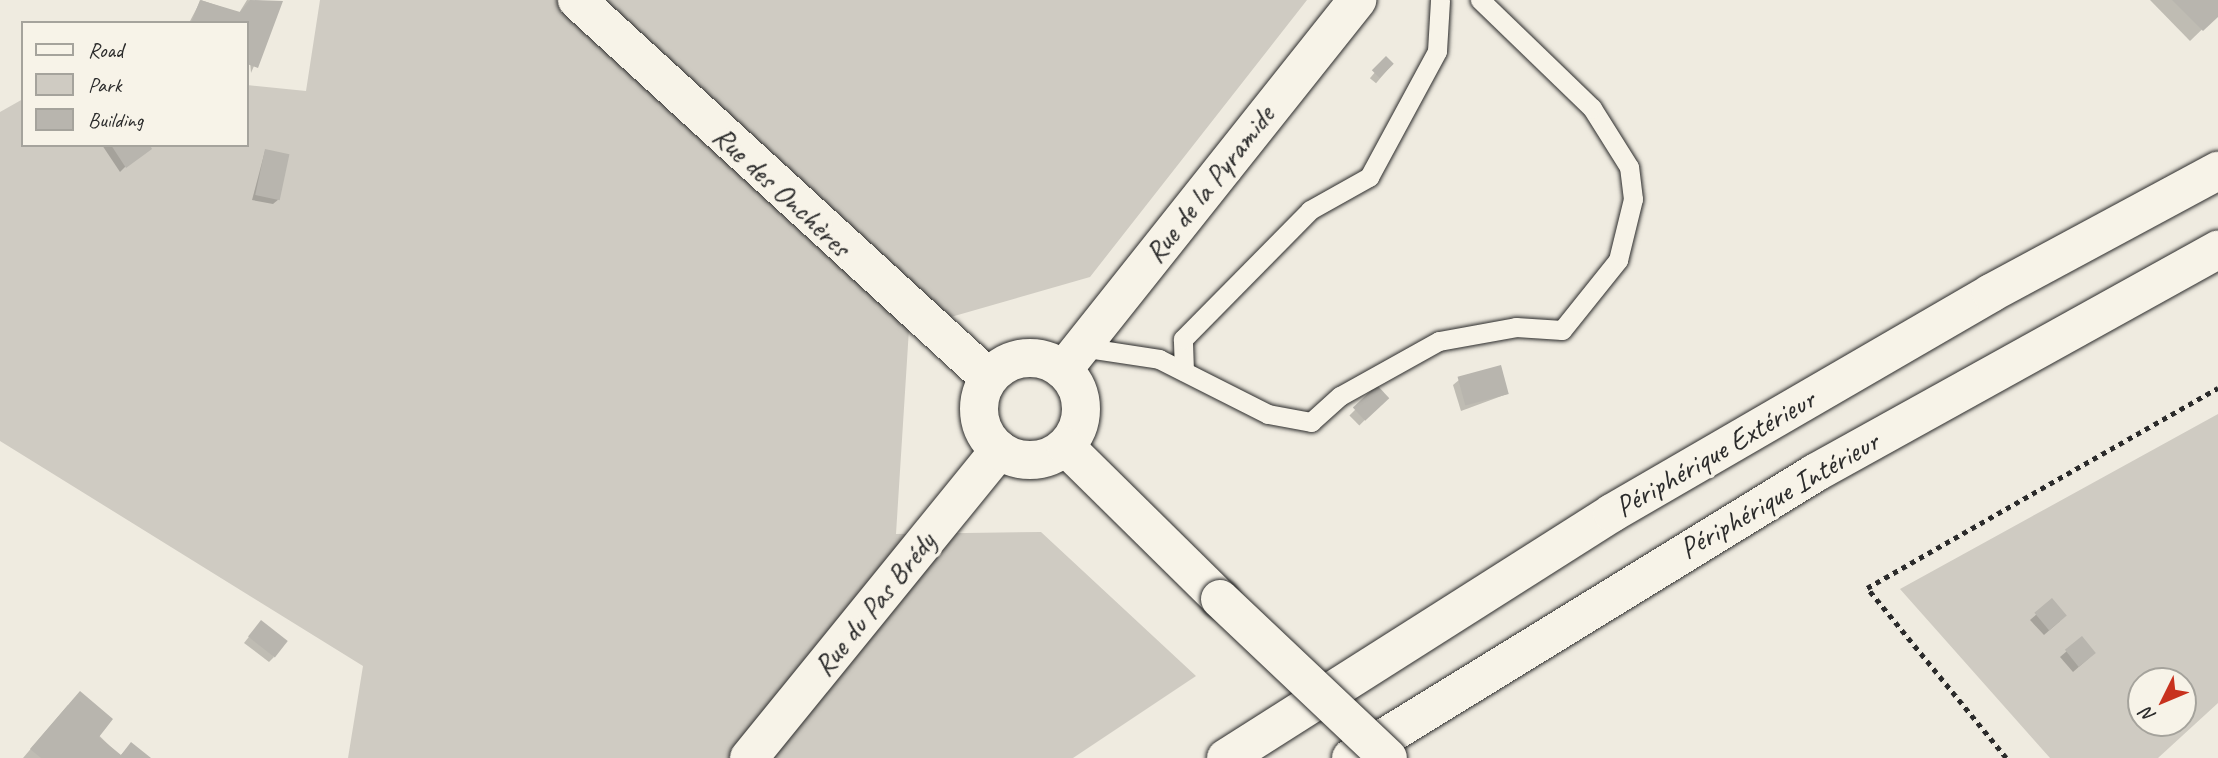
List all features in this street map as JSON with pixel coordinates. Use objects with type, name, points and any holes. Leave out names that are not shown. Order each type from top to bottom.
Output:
[{"type":"main road","name":"Rue des Onchères","points":[[577,0],[989,378]]},
{"type":"main road","name":"Rue de la Pyramide","points":[[1072,358],[1357,0]]},
{"type":"main road","name":"Périphérique Extérieur","points":[[1226,758],[1590,526],[1979,300],[2218,171]]},
{"type":"main road","name":"Périphérique Intérieur","points":[[1351,758],[1815,473],[2218,250]]},
{"type":"main road","points":[[1024,358],[1072,358],[1082,414],[1066,447],[1032,460],[999,450],[979,416],[989,378],[1024,358]]},
{"type":"main road","points":[[1066,447],[1220,599],[1388,758]]},
{"type":"main road","name":"Rue du Pas Brédy","points":[[749,758],[999,450]]},
{"type":"lane","points":[[1184,371],[1184,339],[1310,210],[1369,177],[1437,51],[1440,0]]},
{"type":"lane","points":[[1072,358],[1159,359],[1268,414],[1311,422],[1340,396],[1439,341],[1516,327],[1562,330],[1618,260],[1633,199],[1629,167],[1592,108],[1480,0]]},
{"type":"path","points":[[2006,758],[1867,588],[2218,388]]},
{"type":"green space","points":[[320,0],[1307,0],[1090,277],[909,329],[896,534],[1041,532],[1196,676],[1073,758],[348,758],[363,666],[0,441],[0,112],[21,100],[21,147],[248,147],[248,85],[306,91]]},
{"type":"green space","points":[[2218,414],[2218,703],[2197,722],[2197,667],[2127,667],[2127,737],[2181,737],[2158,758],[2050,758],[1900,589]]},
{"type":"building","points":[[200,0],[240,12],[250,0],[283,1],[258,68],[248,64],[248,21],[192,21]]},
{"type":"building","points":[[2172,0],[2218,0],[2218,17],[2203,31]]},
{"type":"building","points":[[1386,56],[1394,64],[1380,78],[1372,70]]},
{"type":"building","points":[[112,147],[151,147],[152,149],[126,168]]},
{"type":"building","points":[[265,149],[289,154],[280,200],[255,195]]},
{"type":"building","points":[[1501,365],[1509,394],[1465,406],[1458,377]]},
{"type":"building","points":[[1377,385],[1389,398],[1365,421],[1353,408]]},
{"type":"building","points":[[2052,598],[2067,616],[2049,630],[2034,613]]},
{"type":"building","points":[[261,620],[288,641],[275,657],[248,637]]},
{"type":"building","points":[[2082,636],[2096,653],[2079,667],[2065,650]]},
{"type":"building","points":[[80,691],[113,719],[99,737],[121,755],[131,742],[151,758],[41,758],[30,749]]}]
